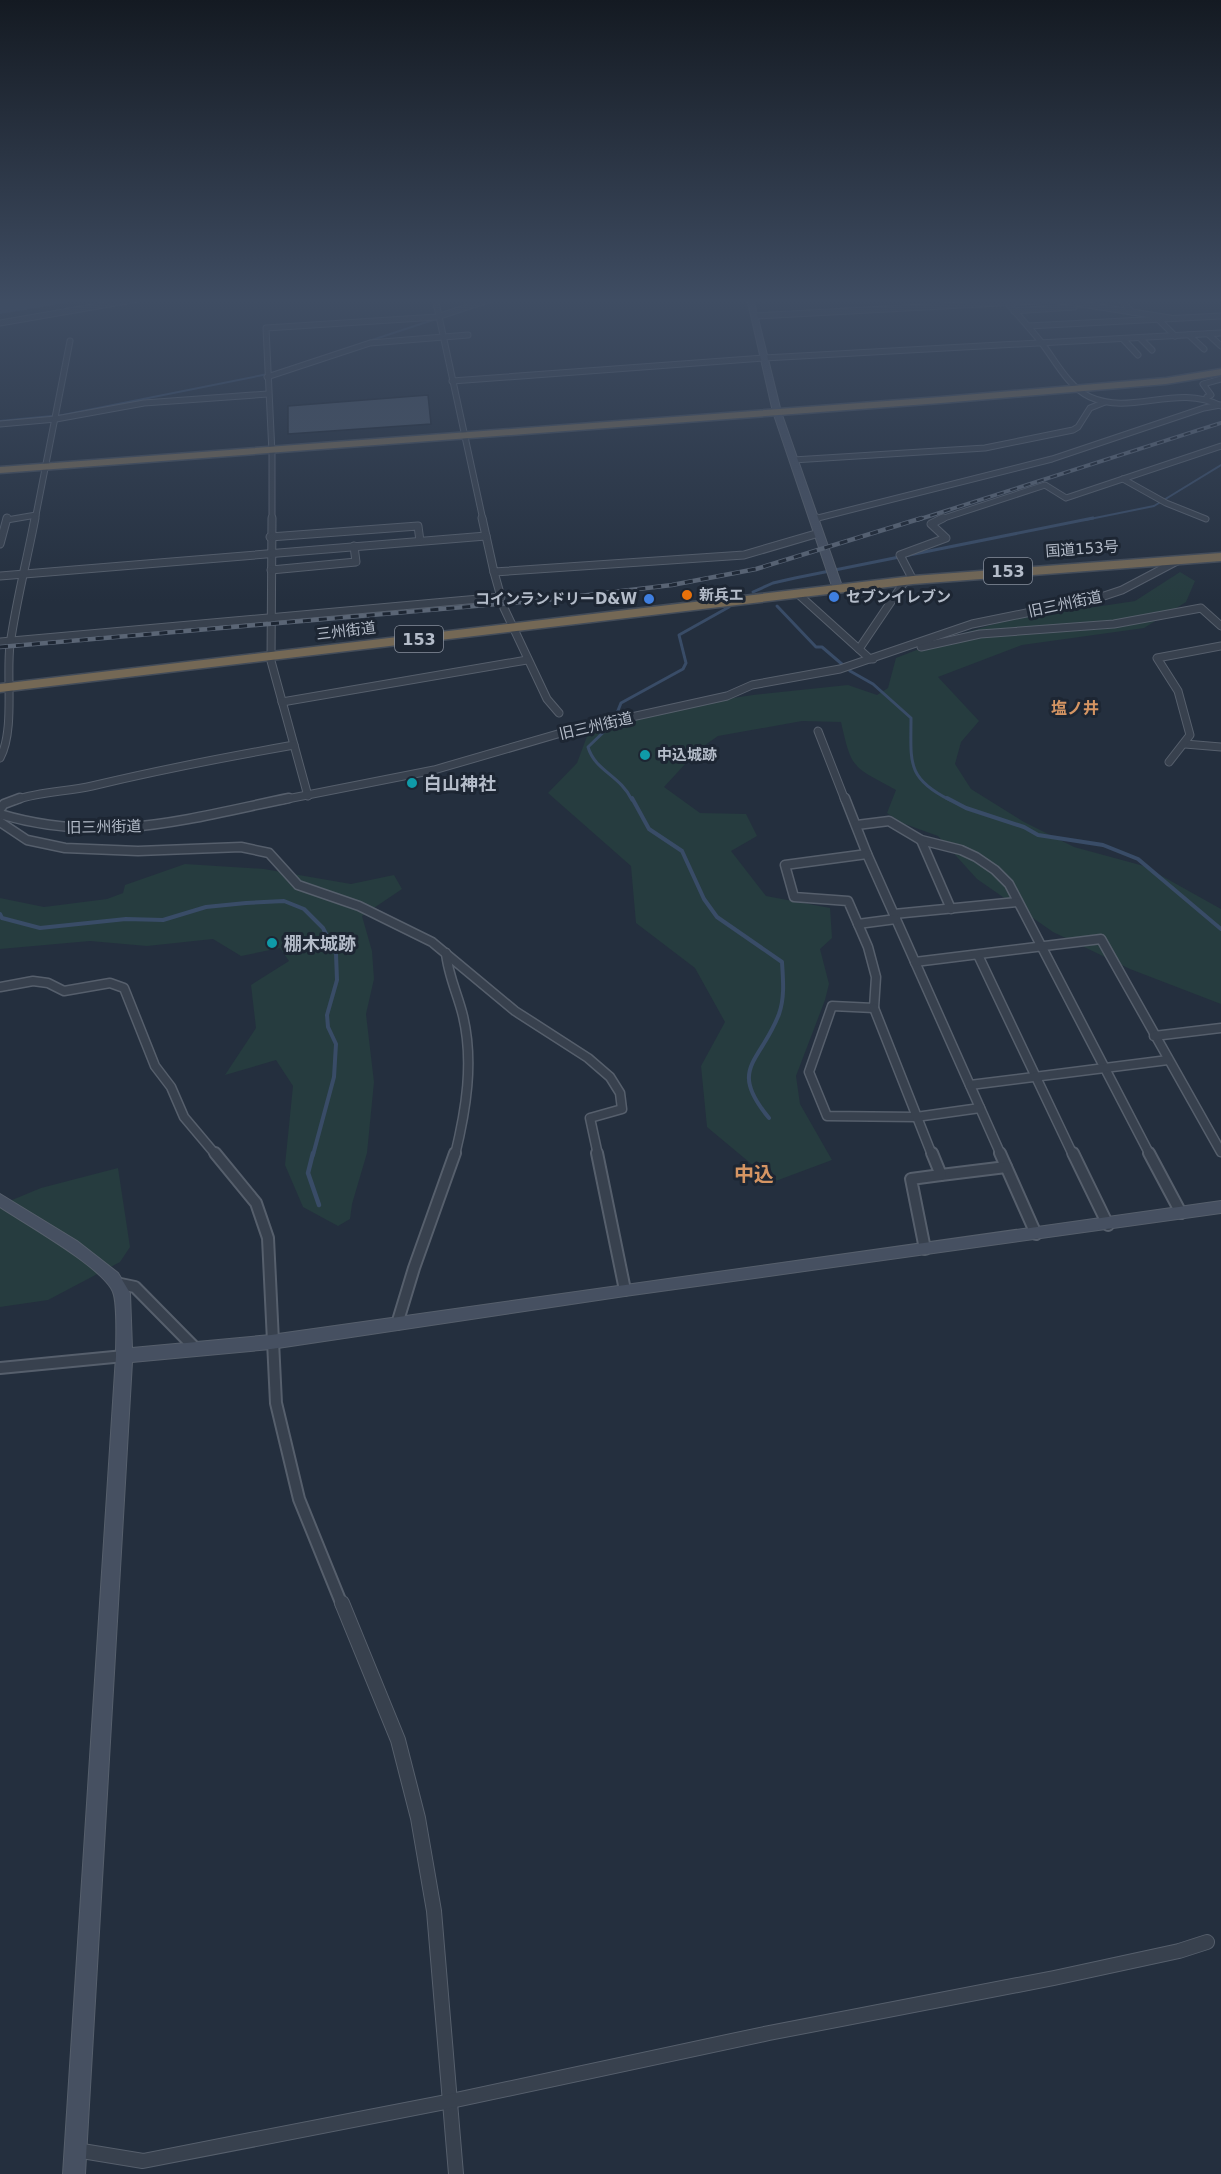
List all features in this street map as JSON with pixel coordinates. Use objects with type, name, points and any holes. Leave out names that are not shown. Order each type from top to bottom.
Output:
[{"type":"highway","points":[[0,470],[46,463],[271,445],[901,399]]},
{"type":"highway","points":[[0,463],[46,463]]},
{"type":"highway","name":"国道153号","points":[[838,589],[909,580],[1063,567],[1221,557]]},
{"type":"highway","name":"三州街道","points":[[4,688],[838,589]]},
{"type":"street","points":[[0,758],[5,749],[4,688],[59,399]]},
{"type":"street","points":[[0,424],[144,403],[193,399]]},
{"type":"street","points":[[268,399],[271,445],[271,657],[308,796]]},
{"type":"street","points":[[0,642],[501,597],[456,399]]},
{"type":"street","points":[[774,399],[838,589]]},
{"type":"street","points":[[1098,399],[1105,402]]},
{"type":"street","points":[[793,460],[985,448],[1073,430],[1078,427],[1090,408],[1105,402],[1157,399]]},
{"type":"street","points":[[814,519],[1052,459],[1204,408],[1221,405]]},
{"type":"street","points":[[859,649],[909,580],[900,557],[904,552],[946,538],[931,522],[1046,485],[1066,498],[1221,446]]},
{"type":"street","points":[[1123,479],[1164,502],[1206,519]]},
{"type":"street","points":[[0,544],[7,518],[36,515]]},
{"type":"street","points":[[270,537],[418,526],[420,540]]},
{"type":"street","points":[[494,572],[736,556],[819,533]]},
{"type":"street","points":[[317,535],[318,549]]},
{"type":"street","points":[[0,576],[486,536]]},
{"type":"street","points":[[271,570],[356,562],[354,546]]},
{"type":"street","name":"旧三州街道","points":[[0,814],[46,827],[139,828],[434,770],[568,731],[727,696],[752,685],[825,673],[972,624],[1078,604],[1109,595],[1179,560]]},
{"type":"street","points":[[798,594],[870,659],[884,658],[923,646],[980,634],[1114,624],[1201,608],[1221,626]]},
{"type":"street","points":[[504,608],[547,699],[559,713]]},
{"type":"street","points":[[1169,762],[1190,735],[1178,691],[1157,658],[1221,646]]},
{"type":"street","points":[[282,702],[527,660]]},
{"type":"street","points":[[818,731],[867,854],[1036,1234]]},
{"type":"street","points":[[1185,744],[1221,747]]},
{"type":"street","points":[[0,809],[4,804],[36,793],[89,787],[147,772],[294,745]]},
{"type":"street","points":[[857,825],[889,821],[921,840],[976,856],[995,870],[1009,885],[1181,1213]]},
{"type":"street","points":[[0,822],[27,840],[53,846],[129,849],[237,847],[266,851],[274,856],[291,881],[298,885],[359,906],[432,942],[515,1011],[588,1058],[610,1077],[620,1093],[622,1109],[590,1118],[625,1290]]},
{"type":"street","points":[[921,840],[951,909]]},
{"type":"street","points":[[867,854],[785,865],[794,897],[848,901],[868,947],[876,977],[874,1008],[916,1117],[941,1174]]},
{"type":"street","points":[[858,924],[895,916],[1017,902]]},
{"type":"street","points":[[915,962],[1101,939],[1221,1152]]},
{"type":"street","points":[[397,1324],[404,1291],[458,1144],[466,1101],[468,1056],[464,1018],[446,966],[446,953]]},
{"type":"street","points":[[978,955],[1108,1225]]},
{"type":"street","points":[[0,987],[35,981],[51,982],[64,991],[110,983],[124,988],[155,1066],[171,1087],[184,1117],[256,1203],[268,1238],[271,1342],[276,1403],[299,1499],[398,1740],[418,1818],[434,1911],[456,2174]]},
{"type":"street","points":[[874,1008],[832,1006],[809,1072],[827,1116],[916,1117],[980,1108]]},
{"type":"street","points":[[1154,1036],[1221,1028]]},
{"type":"street","points":[[970,1085],[1168,1060]]},
{"type":"street","points":[[925,1249],[911,1179],[1006,1167]]},
{"type":"street","points":[[0,1200],[72,1245],[113,1277],[122,1293],[124,1356],[74,2174]]},
{"type":"street","points":[[0,1368],[271,1342],[625,1290],[1221,1208]]},
{"type":"street","points":[[116,1283],[135,1287],[196,1349]]},
{"type":"street","points":[[76,2150],[143,2161],[451,2101],[769,2033],[1054,1978],[1179,1952],[1207,1942]]},
{"type":"green space","points":[[1180,572],[1195,581],[1186,602],[1144,628],[1022,645],[938,677],[979,721],[961,742],[955,764],[971,789],[1024,822],[1074,847],[1144,866],[1221,909],[1221,1004],[1130,969],[1053,932],[977,879],[938,836],[902,823],[887,813],[896,790],[856,765],[848,750],[841,722],[802,721],[718,736],[698,750],[664,787],[700,813],[746,814],[757,836],[731,851],[766,896],[830,908],[832,938],[820,949],[829,984],[796,1076],[800,1104],[832,1160],[773,1182],[707,1127],[701,1066],[725,1022],[695,968],[636,923],[631,866],[548,793],[577,763],[589,731],[713,701],[753,695],[848,685],[877,695],[888,688],[896,658],[950,637],[1008,620],[1135,601]]},
{"type":"green space","points":[[185,864],[264,869],[351,884],[394,875],[402,889],[362,916],[372,951],[374,979],[366,1014],[374,1082],[367,1153],[352,1204],[350,1219],[338,1226],[303,1207],[285,1165],[293,1086],[276,1060],[225,1075],[256,1028],[251,985],[289,961],[280,948],[241,956],[213,939],[147,946],[90,941],[0,949],[0,898],[44,907],[107,899],[123,893],[125,885]]},
{"type":"green space","points":[[118,1168],[130,1247],[120,1262],[48,1300],[0,1307],[0,1205],[41,1188]]},
{"type":"building","points":[[371,399],[428,399],[431,424],[288,434],[288,406]]},
{"type":"waterway","points":[[0,421],[63,415],[141,399]]},
{"type":"waterway","points":[[1085,520],[1154,506],[1221,465]]},
{"type":"waterway","points":[[753,592],[773,583],[795,578],[1093,518]]},
{"type":"waterway","points":[[777,606],[816,647],[822,647],[843,665]]},
{"type":"waterway","points":[[615,718],[621,703],[683,669],[686,663],[679,635],[729,607]]},
{"type":"waterway","points":[[850,671],[873,684],[911,718],[912,757],[918,776],[925,784],[950,800]]},
{"type":"waterway","points":[[612,724],[588,747],[596,762],[621,785],[632,800]]},
{"type":"waterway","points":[[632,798],[649,829],[682,851],[704,899],[717,917],[782,962],[781,1008],[772,1030],[752,1065],[749,1076],[750,1087],[769,1118]]},
{"type":"waterway","points":[[947,798],[966,808],[1024,827],[1038,835],[1103,845],[1138,859],[1221,929]]},
{"type":"waterway","points":[[0,914],[2,918],[40,928],[126,919],[163,920],[206,907],[246,903],[284,901],[304,909],[323,928],[336,954],[337,980],[327,1015],[328,1027],[336,1044],[334,1077],[313,1155]]},
{"type":"waterway","points":[[313,1153],[308,1173],[319,1205]]},
{"type":"railway","points":[[917,520],[1221,423]]},
{"type":"railway","points":[[0,647],[546,600],[672,585],[756,569],[922,518]]},
{"type":"place","name":"新兵エ","points":[[687,595]]},
{"type":"place","name":"セブンイレブン","points":[[834,597]]},
{"type":"place","name":"コインランドリーD&W","points":[[649,599]]},
{"type":"place","name":"中込城跡","points":[[645,755]]},
{"type":"place","name":"白山神社","points":[[412,783]]},
{"type":"place","name":"棚木城跡","points":[[272,943]]},
{"type":"district","name":"塩ノ井","points":[[1075,708]]},
{"type":"district","name":"中込","points":[[754,1174]]}]
